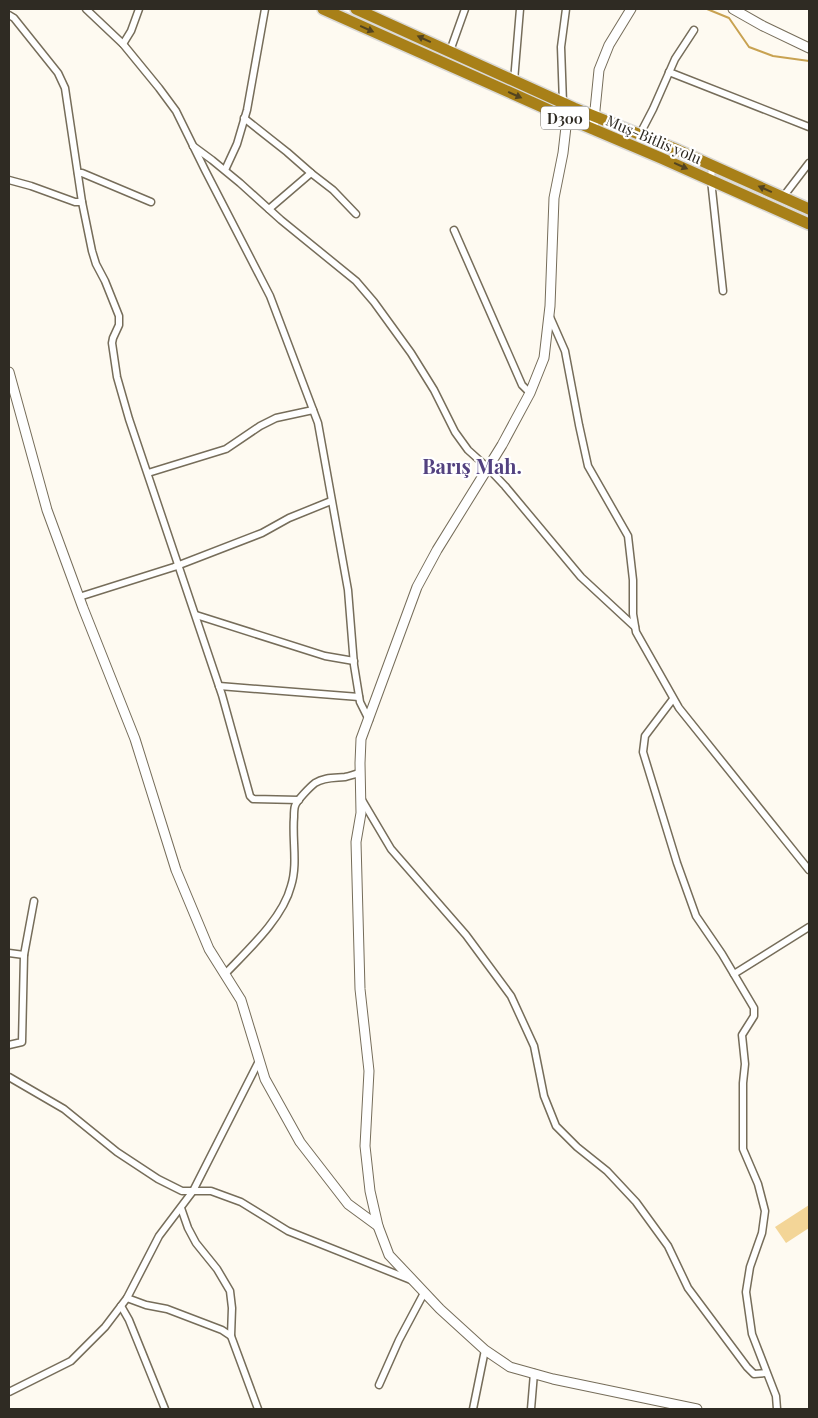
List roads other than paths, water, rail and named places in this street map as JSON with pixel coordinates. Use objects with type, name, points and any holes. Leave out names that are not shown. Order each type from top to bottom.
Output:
[{"type":"highway","name":"Muş-Bitlis yolu","points":[[323,9],[809,224]]},
{"type":"highway","name":"Muş-Bitlis yolu","points":[[356,9],[574,108],[640,134],[809,209]]},
{"type":"street","points":[[86,9],[123,44],[176,111],[270,296],[318,424],[348,590],[359,697],[368,720]]},
{"type":"street","points":[[123,44],[131,31],[139,9]]},
{"type":"street","points":[[225,170],[237,144],[244,118],[265,9]]},
{"type":"street","points":[[450,51],[465,9]]},
{"type":"street","points":[[514,81],[520,9]]},
{"type":"street","points":[[564,103],[561,47],[566,9]]},
{"type":"street","points":[[593,130],[599,70],[609,45],[631,9]]},
{"type":"street","points":[[733,9],[809,48]]},
{"type":"street","points":[[9,15],[14,18],[64,83],[82,202],[94,258],[118,316],[118,325],[112,343],[116,377],[219,686],[250,796],[253,800],[299,800]]},
{"type":"street","points":[[640,134],[675,59],[694,30]]},
{"type":"street","points":[[669,72],[809,127]]},
{"type":"street","points":[[574,108],[567,118],[563,153],[554,198],[549,316],[544,358],[530,393],[502,445],[437,550],[417,588],[362,739],[360,773],[362,813],[356,842],[360,989],[368,1071],[365,1146],[370,1191],[378,1226],[389,1254],[440,1309],[486,1350],[510,1367],[697,1409]]},
{"type":"street","points":[[244,118],[288,152],[310,174],[333,190],[356,214]]},
{"type":"street","points":[[193,146],[225,170],[356,281],[411,352],[434,390],[455,432],[468,450],[488,468],[581,577],[635,627]]},
{"type":"street","points":[[783,197],[809,163]]},
{"type":"street","points":[[712,165],[723,290]]},
{"type":"street","points":[[78,173],[151,202]]},
{"type":"street","points":[[269,209],[310,174]]},
{"type":"street","points":[[9,180],[75,202],[82,202]]},
{"type":"street","points":[[454,230],[522,385],[530,393]]},
{"type":"street","points":[[549,316],[565,351],[588,466],[628,536],[636,632],[673,699],[685,716],[809,870]]},
{"type":"street","points":[[9,372],[11,391],[47,510],[135,739],[176,870],[209,949],[241,1000],[265,1079],[300,1142],[348,1204],[378,1226]]},
{"type":"street","points":[[148,473],[226,449],[260,426],[276,418],[313,410]]},
{"type":"street","points":[[79,596],[178,566],[262,533],[289,518],[331,501]]},
{"type":"street","points":[[196,615],[325,656],[354,661]]},
{"type":"street","points":[[219,686],[359,697]]},
{"type":"street","points":[[673,699],[645,736],[643,752],[677,863],[696,916],[722,954],[754,1008],[754,1016],[742,1035],[745,1064],[743,1083],[743,1149],[758,1184],[765,1211],[762,1233],[750,1266],[746,1292],[752,1334],[776,1396],[777,1409]]},
{"type":"street","points":[[225,974],[246,952],[286,902],[295,870],[293,826],[295,806],[299,800],[316,783],[326,779],[346,777],[360,773]]},
{"type":"street","points":[[361,799],[391,849],[466,936],[511,996],[534,1046],[544,1096],[556,1126],[577,1147],[607,1171],[636,1202],[668,1246],[688,1288],[747,1367],[754,1374],[766,1374]]},
{"type":"street","points":[[9,1045],[22,1042],[24,955],[34,901]]},
{"type":"street","points":[[734,974],[809,927]]},
{"type":"street","points":[[9,953],[24,955]]},
{"type":"street","points":[[9,1392],[71,1361],[105,1327],[128,1298],[159,1236],[193,1191],[259,1061]]},
{"type":"street","points":[[9,1077],[64,1109],[117,1152],[158,1179],[182,1191],[211,1191],[241,1202],[288,1231],[412,1280]]},
{"type":"street","points":[[180,1208],[196,1243],[217,1268],[230,1291],[232,1308],[231,1336],[258,1409]]},
{"type":"street","points":[[379,1385],[399,1340],[424,1293]]},
{"type":"street","points":[[128,1298],[146,1305],[167,1308],[222,1330],[231,1336]]},
{"type":"street","points":[[121,1306],[129,1320],[165,1409]]},
{"type":"street","points":[[473,1409],[486,1350]]},
{"type":"street","points":[[531,1409],[534,1373]]},
{"type":"waterway","points":[[707,9],[729,18],[749,47],[773,56],[809,61]]},
{"type":"district","name":"Barış Mah.","points":[[472,465]]}]
